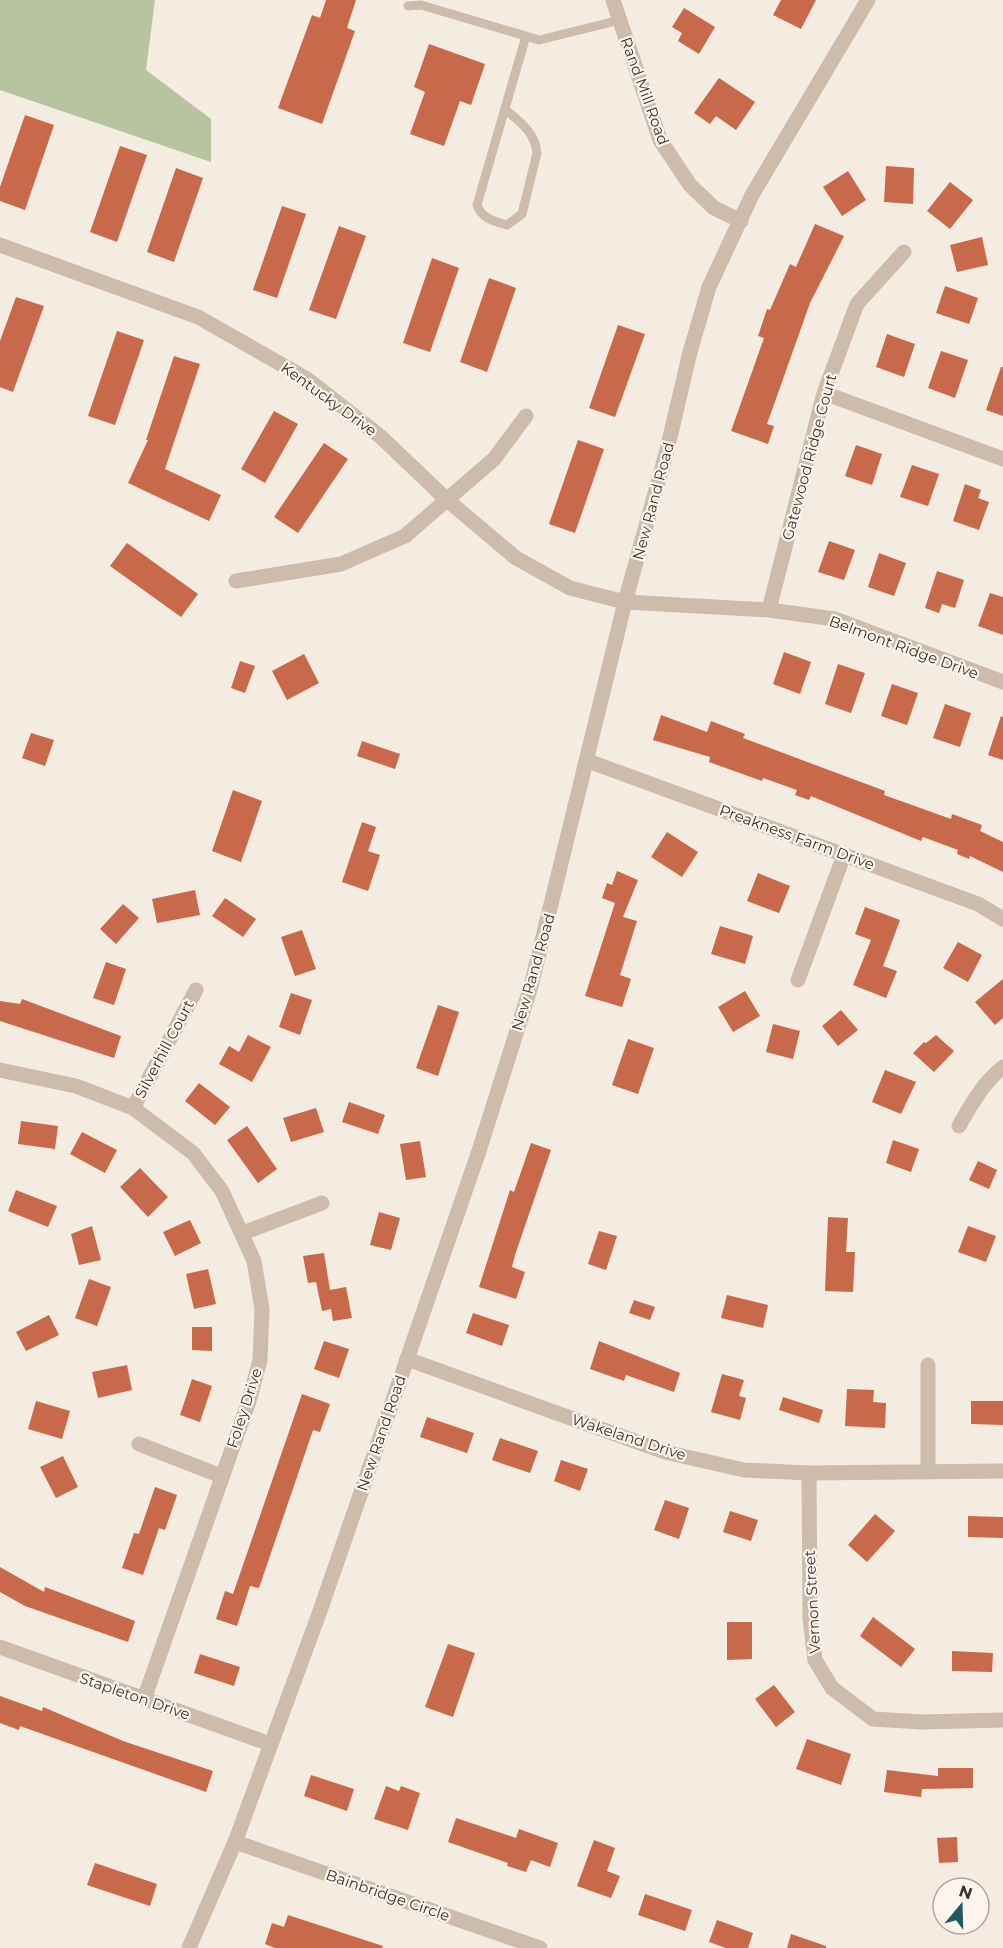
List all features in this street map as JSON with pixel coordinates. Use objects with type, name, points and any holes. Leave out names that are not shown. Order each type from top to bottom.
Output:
[{"type":"street","name":"Rand Mill Road","points":[[613,0],[660,141],[690,185],[714,208],[741,220]]},
{"type":"street","name":"New Rand Road","points":[[189,1948],[235,1842],[320,1611],[478,1151],[531,986],[588,761],[625,602],[709,287],[752,195],[868,0]]},
{"type":"street","name":"Kentucky Drive","points":[[0,245],[198,317],[247,344],[306,379],[381,437],[446,499],[516,558],[570,588],[625,602]]},
{"type":"street","name":"Gatewood Ridge Court","points":[[769,610],[824,393],[857,304],[904,252]]},
{"type":"street","points":[[824,393],[1003,459]]},
{"type":"street","points":[[236,581],[341,564],[405,536],[494,459],[526,416]]},
{"type":"street","name":"Belmont Ridge Drive","points":[[625,602],[769,610],[835,620],[1003,682]]},
{"type":"street","name":"Preakness Farm Drive","points":[[588,761],[978,904],[1003,919]]},
{"type":"street","points":[[798,980],[844,855]]},
{"type":"street","name":"Silverhill Court","points":[[133,1108],[196,990]]},
{"type":"street","points":[[959,1126],[990,1077],[1003,1067]]},
{"type":"street","name":"Foley Drive","points":[[0,1070],[76,1086],[133,1108],[192,1153],[222,1191],[254,1261],[262,1309],[260,1360],[249,1401],[144,1699]]},
{"type":"street","points":[[243,1233],[322,1203]]},
{"type":"street","name":"Wakeland Drive","points":[[407,1359],[666,1452],[744,1470],[809,1473],[1003,1471]]},
{"type":"street","points":[[927,1365],[928,1472]]},
{"type":"street","points":[[139,1444],[221,1476]]},
{"type":"street","name":"Vernon Street","points":[[809,1473],[811,1629],[815,1660],[832,1688],[873,1719],[922,1722],[1003,1720]]},
{"type":"street","name":"Stapleton Drive","points":[[0,1647],[270,1744]]},
{"type":"street","name":"Bainbridge Circle","points":[[235,1842],[540,1948]]},
{"type":"lane","points":[[408,6],[421,5],[539,40],[620,20]]},
{"type":"lane","points":[[505,109],[528,129],[536,143],[537,153],[522,214],[507,225],[480,213],[477,205],[526,36]]},
{"type":"green space","points":[[0,0],[155,0],[146,70],[211,119],[211,162],[0,90]]},
{"type":"building","points":[[326,0],[356,0],[347,28],[355,31],[322,124],[278,108],[312,15],[320,18]]},
{"type":"building","points":[[781,0],[816,0],[801,29],[773,15]]},
{"type":"building","points":[[684,8],[715,27],[699,54],[678,41],[682,33],[672,27]]},
{"type":"building","points":[[429,44],[485,64],[471,105],[460,101],[444,146],[410,134],[425,92],[414,87]]},
{"type":"building","points":[[719,78],[755,102],[736,130],[716,116],[710,124],[694,113]]},
{"type":"building","points":[[25,115],[54,125],[25,210],[0,201],[0,187]]},
{"type":"building","points":[[120,146],[147,155],[117,242],[90,232]]},
{"type":"building","points":[[886,166],[914,168],[913,204],[884,202]]},
{"type":"building","points":[[176,168],[203,178],[174,262],[147,252]]},
{"type":"building","points":[[848,171],[866,200],[842,216],[823,187]]},
{"type":"building","points":[[950,182],[973,200],[950,229],[927,211]]},
{"type":"building","points":[[282,206],[306,214],[277,298],[253,290]]},
{"type":"building","points":[[815,224],[844,236],[810,303],[767,424],[774,426],[768,444],[731,431],[764,338],[758,336],[767,309],[770,310],[790,264],[796,267]]},
{"type":"building","points":[[339,226],[366,236],[336,319],[309,310]]},
{"type":"building","points":[[982,237],[988,265],[957,272],[950,245]]},
{"type":"building","points":[[432,258],[459,268],[430,352],[403,343]]},
{"type":"building","points":[[489,278],[516,288],[487,372],[460,362]]},
{"type":"building","points":[[945,286],[978,298],[969,324],[936,313]]},
{"type":"building","points":[[16,297],[44,306],[13,392],[0,387],[0,341]]},
{"type":"building","points":[[618,325],[645,334],[615,417],[589,408]]},
{"type":"building","points":[[117,331],[144,340],[115,425],[88,416]]},
{"type":"building","points":[[887,334],[915,344],[904,377],[876,367]]},
{"type":"building","points":[[941,351],[968,360],[955,398],[928,388]]},
{"type":"building","points":[[174,356],[200,364],[165,469],[221,495],[209,521],[128,483],[148,440],[146,440]]},
{"type":"building","points":[[1001,367],[1003,367],[1003,416],[986,410]]},
{"type":"building","points":[[274,411],[298,424],[265,483],[241,469]]},
{"type":"building","points":[[578,440],[604,449],[575,533],[549,524]]},
{"type":"building","points":[[324,443],[348,459],[298,533],[274,517]]},
{"type":"building","points":[[856,445],[882,454],[872,485],[845,476]]},
{"type":"building","points":[[912,465],[939,474],[928,506],[900,497]]},
{"type":"building","points":[[965,484],[981,490],[978,498],[989,502],[979,530],[953,521]]},
{"type":"building","points":[[829,541],[855,550],[844,580],[818,572]]},
{"type":"building","points":[[127,543],[198,594],[181,617],[110,566]]},
{"type":"building","points":[[879,553],[906,563],[894,596],[868,587]]},
{"type":"building","points":[[937,571],[964,580],[955,608],[942,604],[939,613],[925,608]]},
{"type":"building","points":[[990,593],[1003,597],[1003,635],[978,626]]},
{"type":"building","points":[[784,652],[811,662],[800,694],[773,684]]},
{"type":"building","points":[[304,654],[319,683],[287,700],[272,671]]},
{"type":"building","points":[[240,661],[255,666],[245,693],[231,688]]},
{"type":"building","points":[[838,664],[865,673],[851,713],[825,704]]},
{"type":"building","points":[[892,684],[918,693],[907,725],[881,716]]},
{"type":"building","points":[[945,704],[971,713],[960,747],[933,738]]},
{"type":"building","points":[[661,715],[707,732],[711,721],[745,734],[743,738],[885,791],[884,795],[951,819],[952,814],[982,825],[980,831],[1003,842],[1003,872],[970,856],[969,859],[957,854],[958,850],[923,837],[921,841],[811,796],[809,800],[795,795],[797,790],[763,778],[762,781],[709,762],[710,757],[653,740]]},
{"type":"building","points":[[1001,716],[1003,717],[1003,760],[988,755]]},
{"type":"building","points":[[31,733],[54,740],[45,766],[22,758]]},
{"type":"building","points":[[362,741],[400,754],[395,769],[357,756]]},
{"type":"building","points":[[233,790],[262,801],[241,862],[212,851]]},
{"type":"building","points":[[362,822],[376,827],[368,851],[380,855],[368,891],[342,882]]},
{"type":"building","points":[[667,832],[698,852],[682,877],[651,857]]},
{"type":"building","points":[[617,871],[638,880],[623,917],[637,921],[620,975],[631,979],[622,1007],[585,996],[615,903],[602,898],[607,883],[612,885]]},
{"type":"building","points":[[758,873],[790,886],[779,913],[747,901]]},
{"type":"building","points":[[195,890],[200,915],[157,923],[152,899]]},
{"type":"building","points":[[225,898],[256,919],[243,937],[212,916]]},
{"type":"building","points":[[123,904],[139,918],[116,944],[100,929]]},
{"type":"building","points":[[865,907],[900,920],[883,966],[897,971],[886,998],[853,985],[871,940],[855,934]]},
{"type":"building","points":[[720,926],[753,936],[745,964],[711,954]]},
{"type":"building","points":[[302,930],[316,969],[295,976],[281,937]]},
{"type":"building","points":[[958,942],[982,955],[968,982],[943,968]]},
{"type":"building","points":[[106,962],[126,969],[114,1005],[93,998]]},
{"type":"building","points":[[1003,979],[1003,1018],[995,1025],[975,1002]]},
{"type":"building","points":[[745,991],[760,1016],[733,1032],[718,1007]]},
{"type":"building","points":[[291,993],[312,1000],[300,1035],[279,1027]]},
{"type":"building","points":[[22,999],[121,1036],[114,1058],[0,1021],[0,1001],[20,1004]]},
{"type":"building","points":[[438,1005],[459,1012],[438,1076],[416,1068]]},
{"type":"building","points":[[841,1010],[858,1030],[838,1046],[822,1026]]},
{"type":"building","points":[[773,1024],[800,1031],[793,1059],[766,1052]]},
{"type":"building","points":[[248,1035],[271,1047],[252,1082],[219,1064],[229,1046],[239,1052]]},
{"type":"building","points":[[936,1035],[954,1051],[934,1072],[913,1053],[924,1042],[926,1043]]},
{"type":"building","points":[[628,1039],[654,1048],[638,1094],[612,1085]]},
{"type":"building","points":[[885,1070],[916,1082],[901,1114],[872,1102]]},
{"type":"building","points":[[199,1083],[230,1107],[215,1125],[185,1101]]},
{"type":"building","points":[[349,1102],[385,1115],[378,1134],[342,1122]]},
{"type":"building","points":[[316,1108],[324,1132],[291,1142],[283,1118]]},
{"type":"building","points":[[21,1121],[58,1126],[55,1149],[18,1144]]},
{"type":"building","points":[[247,1126],[277,1169],[258,1183],[227,1140]]},
{"type":"building","points":[[82,1132],[117,1150],[105,1173],[70,1154]]},
{"type":"building","points":[[893,1140],[919,1149],[911,1172],[886,1163]]},
{"type":"building","points":[[420,1141],[426,1177],[406,1180],[400,1144]]},
{"type":"building","points":[[531,1143],[551,1150],[512,1267],[525,1272],[516,1299],[479,1287],[510,1190],[514,1192]]},
{"type":"building","points":[[978,1161],[997,1170],[989,1189],[969,1180]]},
{"type":"building","points":[[140,1168],[168,1197],[148,1217],[120,1187]]},
{"type":"building","points":[[16,1190],[57,1206],[48,1227],[8,1211]]},
{"type":"building","points":[[379,1212],[400,1218],[391,1250],[370,1245]]},
{"type":"building","points":[[828,1217],[848,1218],[846,1252],[855,1252],[853,1292],[825,1291]]},
{"type":"building","points":[[190,1220],[201,1243],[175,1256],[163,1232]]},
{"type":"building","points":[[92,1226],[101,1260],[79,1265],[71,1234]]},
{"type":"building","points":[[968,1226],[996,1236],[986,1262],[958,1252]]},
{"type":"building","points":[[599,1231],[617,1236],[606,1270],[588,1264]]},
{"type":"building","points":[[324,1253],[330,1290],[346,1287],[352,1318],[333,1321],[331,1309],[322,1311],[316,1282],[308,1283],[303,1256]]},
{"type":"building","points":[[208,1269],[216,1304],[194,1309],[186,1274]]},
{"type":"building","points":[[89,1279],[111,1287],[97,1326],[75,1318]]},
{"type":"building","points":[[727,1295],[768,1305],[763,1328],[721,1318]]},
{"type":"building","points":[[634,1300],[655,1307],[650,1320],[629,1313]]},
{"type":"building","points":[[473,1313],[509,1325],[502,1346],[466,1333]]},
{"type":"building","points":[[49,1315],[59,1335],[26,1351],[16,1332]]},
{"type":"building","points":[[192,1327],[212,1327],[212,1351],[192,1350]]},
{"type":"building","points":[[324,1341],[349,1349],[339,1378],[314,1369]]},
{"type":"building","points":[[599,1341],[680,1373],[674,1392],[626,1375],[624,1381],[590,1369]]},
{"type":"building","points":[[127,1365],[132,1390],[98,1398],[92,1372]]},
{"type":"building","points":[[722,1374],[744,1380],[739,1396],[746,1398],[740,1420],[711,1412]]},
{"type":"building","points":[[192,1379],[212,1386],[200,1422],[180,1415]]},
{"type":"building","points":[[847,1389],[874,1390],[873,1402],[886,1403],[885,1428],[845,1426]]},
{"type":"building","points":[[302,1394],[330,1404],[320,1432],[313,1430],[259,1588],[250,1586],[237,1626],[216,1619],[225,1591],[233,1594]]},
{"type":"building","points":[[783,1397],[823,1410],[819,1423],[779,1410]]},
{"type":"building","points":[[36,1401],[70,1411],[62,1439],[28,1429]]},
{"type":"building","points":[[971,1401],[1003,1401],[1003,1425],[971,1424]]},
{"type":"building","points":[[427,1417],[474,1433],[467,1453],[420,1437]]},
{"type":"building","points":[[500,1438],[538,1451],[530,1473],[492,1460]]},
{"type":"building","points":[[63,1456],[78,1487],[56,1498],[40,1467]]},
{"type":"building","points":[[561,1460],[588,1469],[580,1491],[554,1481]]},
{"type":"building","points":[[155,1487],[177,1495],[165,1530],[159,1528],[143,1575],[122,1568],[134,1533],[139,1534]]},
{"type":"building","points":[[665,1500],[689,1508],[679,1539],[654,1530]]},
{"type":"building","points":[[730,1511],[758,1520],[751,1541],[723,1532]]},
{"type":"building","points":[[875,1514],[895,1531],[867,1562],[848,1545]]},
{"type":"building","points":[[968,1516],[1003,1517],[1003,1538],[968,1537]]},
{"type":"building","points":[[0,1567],[44,1592],[45,1587],[135,1621],[128,1642],[25,1606],[0,1592]]},
{"type":"building","points":[[873,1617],[915,1649],[901,1667],[860,1636]]},
{"type":"building","points":[[727,1622],[752,1622],[752,1659],[727,1660]]},
{"type":"building","points":[[448,1644],[475,1653],[453,1717],[425,1707]]},
{"type":"building","points":[[952,1651],[993,1653],[992,1672],[952,1671]]},
{"type":"building","points":[[200,1654],[240,1667],[234,1686],[194,1673]]},
{"type":"building","points":[[774,1685],[795,1712],[776,1727],[755,1699]]},
{"type":"building","points":[[0,1696],[42,1711],[43,1707],[123,1741],[213,1771],[206,1792],[20,1726],[19,1730],[0,1723]]},
{"type":"building","points":[[807,1739],[851,1754],[841,1785],[796,1769]]},
{"type":"building","points":[[938,1768],[973,1768],[973,1788],[922,1789],[921,1797],[884,1792],[887,1770],[938,1776]]},
{"type":"building","points":[[311,1775],[354,1789],[347,1811],[304,1796]]},
{"type":"building","points":[[386,1786],[399,1791],[401,1786],[420,1793],[408,1830],[374,1819]]},
{"type":"building","points":[[456,1818],[516,1838],[519,1829],[558,1843],[550,1867],[531,1860],[526,1872],[507,1866],[508,1863],[448,1842]]},
{"type":"building","points":[[957,1837],[958,1862],[939,1863],[937,1838]]},
{"type":"building","points":[[594,1840],[615,1848],[607,1871],[620,1876],[611,1898],[577,1886]]},
{"type":"building","points":[[95,1863],[157,1884],[150,1906],[87,1885]]},
{"type":"building","points":[[645,1894],[692,1910],[685,1931],[638,1915]]},
{"type":"building","points":[[288,1915],[383,1946],[382,1948],[275,1948],[265,1944],[272,1923],[284,1927]]},
{"type":"building","points":[[717,1920],[753,1933],[748,1948],[726,1948],[709,1942]]},
{"type":"building","points":[[791,1934],[826,1946],[826,1948],[787,1948]]}]
